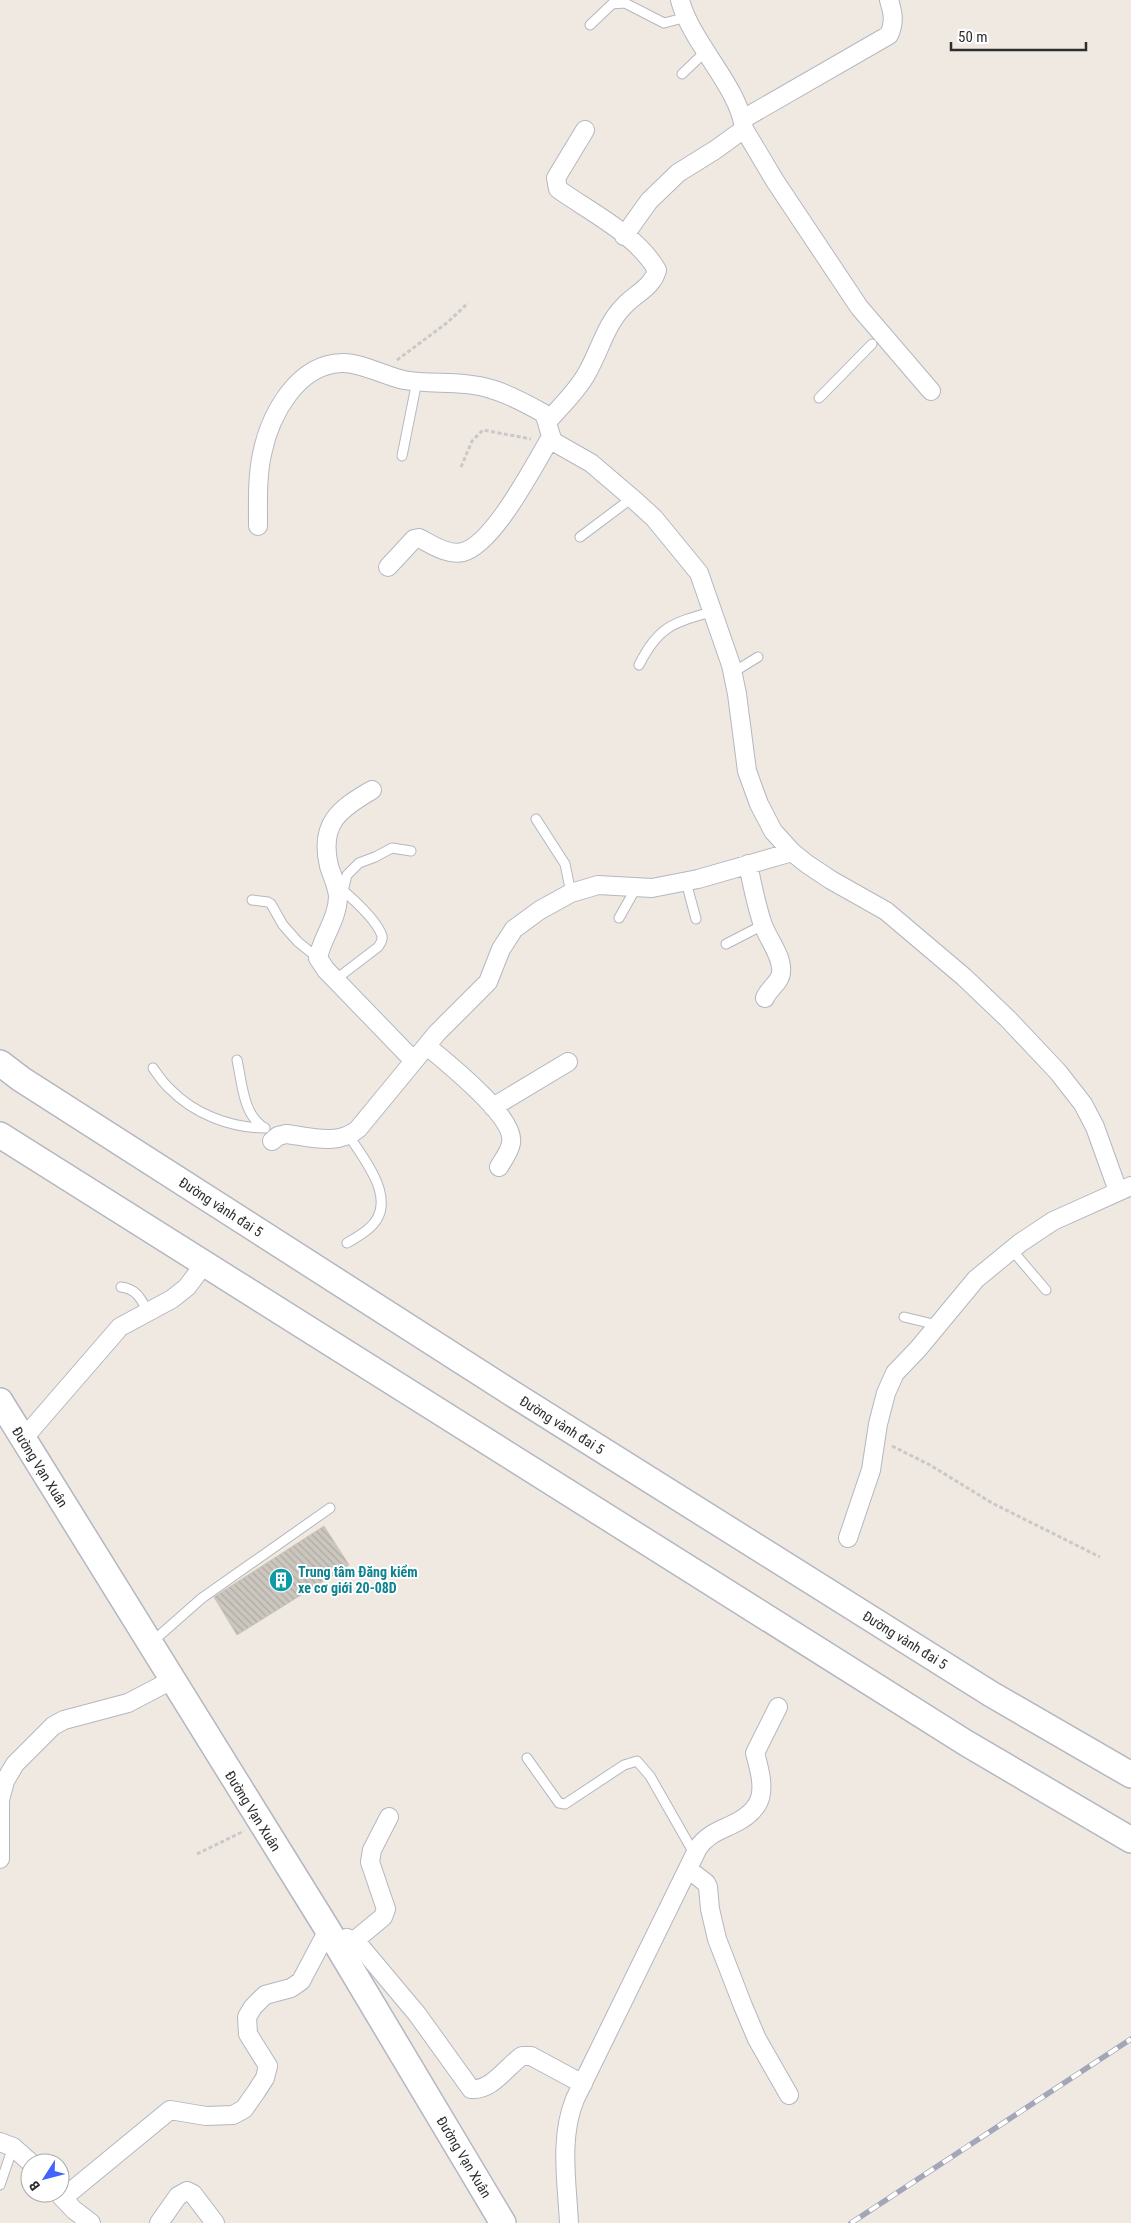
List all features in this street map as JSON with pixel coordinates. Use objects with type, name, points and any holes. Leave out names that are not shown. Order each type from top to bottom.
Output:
[{"type":"main road","name":"Đường vành đai 5","points":[[0,1063],[21,1079],[513,1394],[991,1694],[1131,1776]]},
{"type":"main road","points":[[0,1135],[966,1743],[1131,1840]]},
{"type":"main road","name":"Đường Vạn Xuân","points":[[0,1402],[260,1823],[341,1938],[503,2223]]},
{"type":"street","points":[[680,0],[705,52],[723,80],[743,124],[775,181],[859,307],[878,339],[932,391]]},
{"type":"street","points":[[624,236],[649,201],[678,173],[715,150],[743,124],[889,35],[893,26],[893,14],[889,0]]},
{"type":"street","points":[[388,567],[414,538],[419,538],[452,552],[462,552],[473,547],[486,536],[511,504],[549,433],[586,375],[612,319],[625,304],[644,290],[654,279],[657,270],[652,261],[640,248],[590,208],[558,189],[556,178],[586,130]]},
{"type":"street","points":[[258,526],[258,486],[262,454],[268,430],[290,391],[312,371],[328,365],[343,363],[404,380],[491,388],[543,413],[549,433],[562,447],[592,463],[654,518],[695,568],[704,588],[732,673],[747,771],[759,804],[773,831],[792,852],[831,880],[886,911],[964,977],[1008,1019],[1058,1072],[1083,1104],[1125,1188],[1052,1221],[1012,1250],[976,1279],[895,1373],[886,1393],[871,1470],[848,1538]]},
{"type":"street","points":[[372,790],[346,806],[332,822],[328,834],[326,854],[331,875],[340,887],[332,924],[318,958],[335,980],[414,1061]]},
{"type":"street","points":[[272,1135],[338,1140],[349,1136],[358,1129],[427,1046],[488,982],[502,949],[514,929],[540,910],[571,893],[598,885],[652,888],[686,882],[792,852]]},
{"type":"street","points":[[748,864],[763,925],[779,959],[781,972],[764,998]]},
{"type":"street","points":[[427,1046],[480,1091],[511,1133],[511,1144],[499,1168]]},
{"type":"street","points":[[493,1107],[568,1062]]},
{"type":"street","points":[[23,1439],[57,1402],[96,1353],[120,1328],[172,1299],[187,1287],[199,1270]]},
{"type":"street","points":[[0,1859],[0,1800],[5,1781],[14,1764],[53,1726],[64,1720],[128,1703],[172,1680]]},
{"type":"street","points":[[569,2223],[566,2132],[569,2114],[691,1862],[704,1840],[712,1834],[742,1821],[752,1813],[760,1802],[762,1777],[755,1753],[778,1707]]},
{"type":"street","points":[[70,2188],[170,2110],[206,2116],[233,2115],[244,2108],[265,2078],[268,2066],[248,2034],[246,2017],[253,2006],[265,1995],[291,1988],[341,1938],[383,1917],[386,1909],[370,1862],[372,1850],[389,1817]]},
{"type":"street","points":[[691,1862],[708,1888],[710,1909],[717,1939],[743,2006],[757,2039],[789,2095]]},
{"type":"street","points":[[341,1938],[417,2014],[471,2090],[480,2090],[493,2082],[522,2056],[531,2056],[583,2084]]},
{"type":"street","points":[[7,2145],[20,2155]]},
{"type":"street","points":[[159,2223],[178,2196],[187,2191],[193,2194],[215,2223]]},
{"type":"street","points":[[68,2203],[88,2222]]},
{"type":"lane","points":[[590,26],[612,4],[625,3],[664,23],[687,17]]},
{"type":"lane","points":[[682,74],[705,52]]},
{"type":"lane","points":[[819,398],[878,339]]},
{"type":"lane","points":[[402,456],[417,381]]},
{"type":"lane","points":[[580,537],[632,498]]},
{"type":"lane","points":[[640,665],[649,645],[665,629],[690,618],[711,612]]},
{"type":"lane","points":[[732,673],[758,657]]},
{"type":"lane","points":[[536,819],[564,864],[571,893]]},
{"type":"lane","points":[[335,980],[378,947],[382,941],[382,936],[364,910],[340,887],[347,875],[359,863],[375,858],[392,848],[411,850]]},
{"type":"lane","points":[[686,882],[696,919]]},
{"type":"lane","points":[[619,918],[636,888]]},
{"type":"lane","points":[[252,900],[272,904],[275,914],[298,942],[318,958]]},
{"type":"lane","points":[[726,944],[763,925]]},
{"type":"lane","points":[[237,1060],[248,1110],[259,1125],[272,1135]]},
{"type":"lane","points":[[153,1068],[170,1090],[222,1122],[272,1135]]},
{"type":"lane","points":[[347,1243],[368,1230],[378,1220],[382,1203],[378,1186],[349,1136]]},
{"type":"lane","points":[[1012,1250],[1046,1290]]},
{"type":"lane","points":[[121,1287],[130,1288],[136,1292],[148,1312]]},
{"type":"lane","points":[[904,1317],[937,1325]]},
{"type":"lane","points":[[150,1644],[202,1598],[330,1508]]},
{"type":"lane","points":[[527,1758],[559,1803],[565,1804],[624,1765],[637,1761],[650,1776],[691,1862]]},
{"type":"lane","points":[[0,2185],[7,2145]]},
{"type":"path","points":[[380,373],[448,322],[468,303]]},
{"type":"path","points":[[461,467],[472,441],[483,430],[549,433]]},
{"type":"path","points":[[876,1438],[930,1466],[992,1503],[1100,1557]]},
{"type":"path","points":[[197,1854],[260,1823]]},
{"type":"building","name":"Trung tâm Đăng kiểm xe cơ giới 20-08D","points":[[324,1526],[349,1565],[237,1635],[214,1597]]},
{"type":"railway","points":[[851,2223],[1131,2039]]},
{"type":"place","name":"Trung tâm Đăng kiểm xe cơ giới 20-08D","points":[[281,1580]]}]
